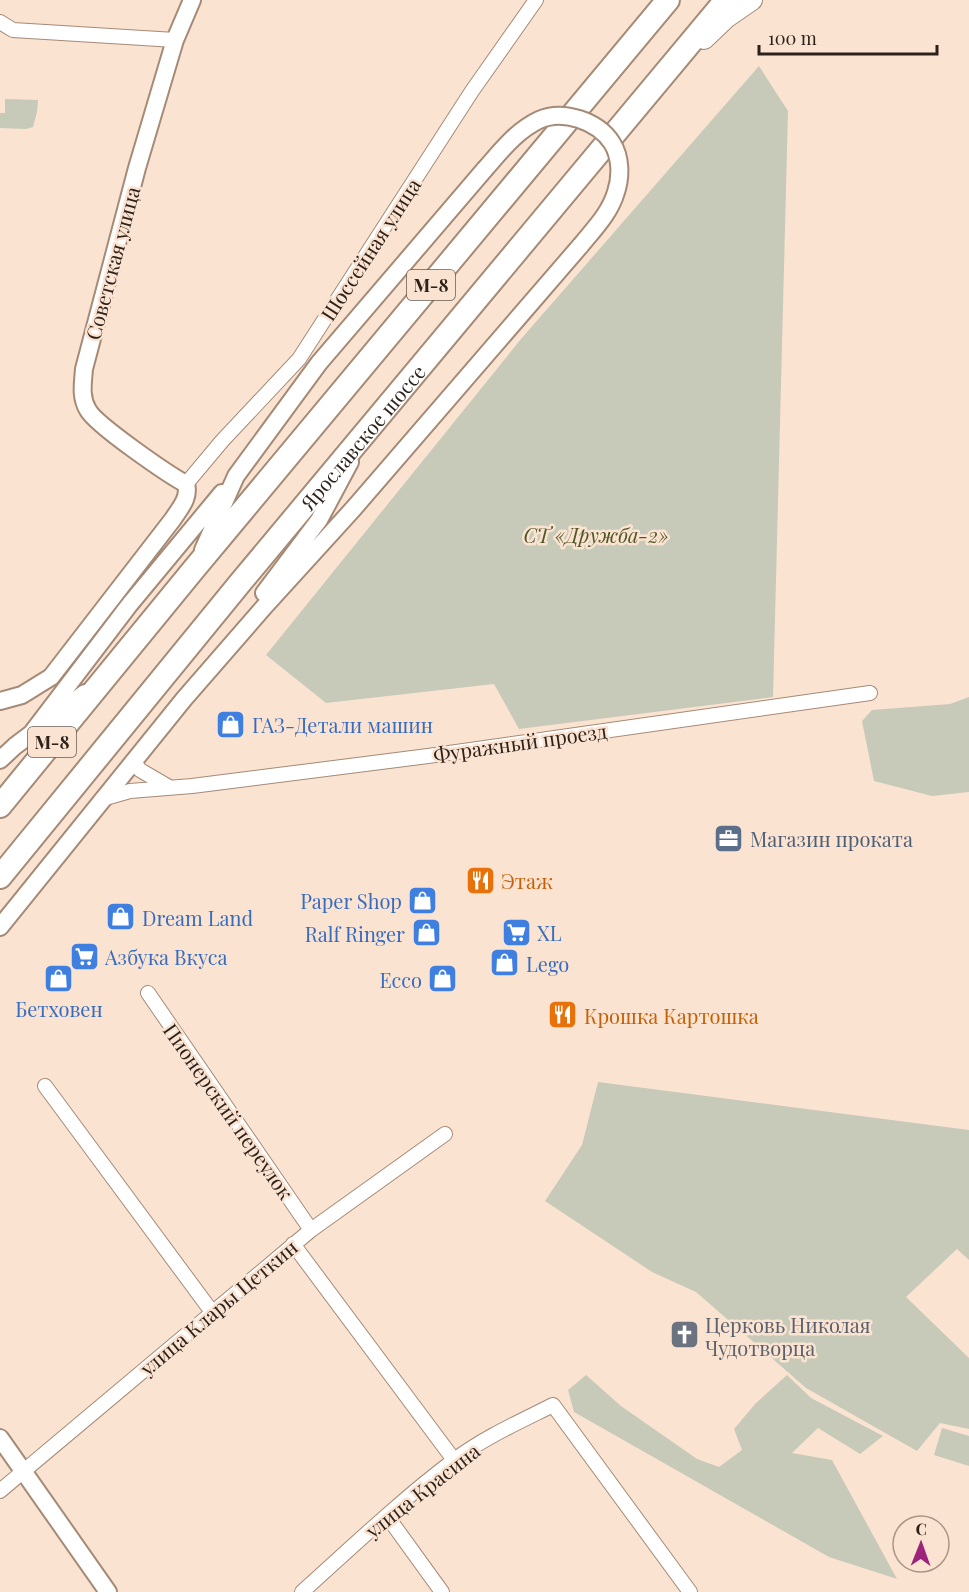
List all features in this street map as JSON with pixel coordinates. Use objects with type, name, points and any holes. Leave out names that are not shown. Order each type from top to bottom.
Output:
[{"type":"highway","name":"М-8","points":[[0,806],[194,569],[668,0]]},
{"type":"highway","name":"Ярославское шоссе","points":[[0,877],[726,0]]},
{"type":"main road","points":[[658,81],[726,18],[752,0]]},
{"type":"street","name":"Советская улица","points":[[186,484],[105,427],[88,412],[82,394],[89,347],[137,168],[175,40],[192,0]]},
{"type":"street","name":"Шоссейная улица","points":[[186,484],[222,441],[299,359],[472,91],[536,0]]},
{"type":"street","points":[[0,22],[13,30],[175,40]]},
{"type":"street","points":[[0,927],[184,699],[354,508],[608,212],[617,191],[618,159],[612,143],[599,129],[582,120],[562,115],[541,119],[523,129],[485,169],[319,363],[236,476],[130,604],[32,734]]},
{"type":"street","points":[[184,699],[319,520],[369,429]]},
{"type":"street","points":[[194,569],[236,476]]},
{"type":"street","points":[[0,701],[21,695],[51,677],[173,519],[186,499],[188,491],[186,484]]},
{"type":"street","points":[[0,760],[8,747],[32,734],[105,678]]},
{"type":"street","name":"Фуражный проезд","points":[[102,799],[130,791],[192,786],[409,758],[870,693]]},
{"type":"street","points":[[133,761],[140,770],[169,787]]},
{"type":"street","name":"Пионерский переулок","points":[[148,993],[311,1230]]},
{"type":"street","points":[[45,1086],[212,1312]]},
{"type":"street","name":"улица Клары Цеткин","points":[[0,1491],[293,1244],[445,1134]]},
{"type":"street","points":[[293,1244],[454,1460]]},
{"type":"street","name":"улица Красина","points":[[302,1592],[454,1460],[504,1429],[553,1405],[690,1592]]},
{"type":"street","points":[[0,1438],[108,1592]]},
{"type":"street","points":[[387,1516],[442,1592]]},
{"type":"green space","name":"СТ «Дружба-2»","points":[[759,66],[788,111],[773,697],[519,729],[494,684],[326,703],[266,655],[521,339]]},
{"type":"green space","points":[[5,99],[38,100],[33,127],[0,128],[0,113],[5,113]]},
{"type":"green space","points":[[969,697],[969,792],[932,796],[874,781],[862,721],[872,710],[950,704]]},
{"type":"green space","points":[[598,1082],[969,1130],[969,1260],[957,1249],[906,1297],[969,1358],[969,1429],[940,1423],[917,1451],[806,1388],[696,1292],[652,1272],[545,1201],[582,1145]]},
{"type":"green space","points":[[586,1375],[621,1406],[697,1459],[719,1467],[742,1450],[734,1429],[756,1403],[787,1375],[811,1398],[883,1436],[860,1454],[818,1428],[792,1453],[832,1460],[891,1568],[891,1574],[894,1574],[897,1579],[829,1557],[574,1412],[568,1390]]},
{"type":"green space","points":[[942,1428],[969,1436],[969,1466],[934,1455]]},
{"type":"place","name":"ГАЗ-Детали машин","points":[[231,724]]},
{"type":"place","name":"Магазин проката","points":[[729,838]]},
{"type":"place","name":"Этаж","points":[[480,880]]},
{"type":"place","name":"Paper Shop","points":[[423,900]]},
{"type":"place","name":"Dream Land","points":[[121,917]]},
{"type":"place","name":"XL","points":[[516,932]]},
{"type":"place","name":"Ralf Ringer","points":[[426,933]]},
{"type":"place","name":"Азбука Вкуса","points":[[84,956]]},
{"type":"place","name":"Lego","points":[[505,963]]},
{"type":"place","name":"Бетховен","points":[[59,978]]},
{"type":"place","name":"Ecco","points":[[443,979]]},
{"type":"place","name":"Крошка Картошка","points":[[563,1015]]},
{"type":"place","name":"Церковь Николая Чудотворца","points":[[684,1335]]}]
